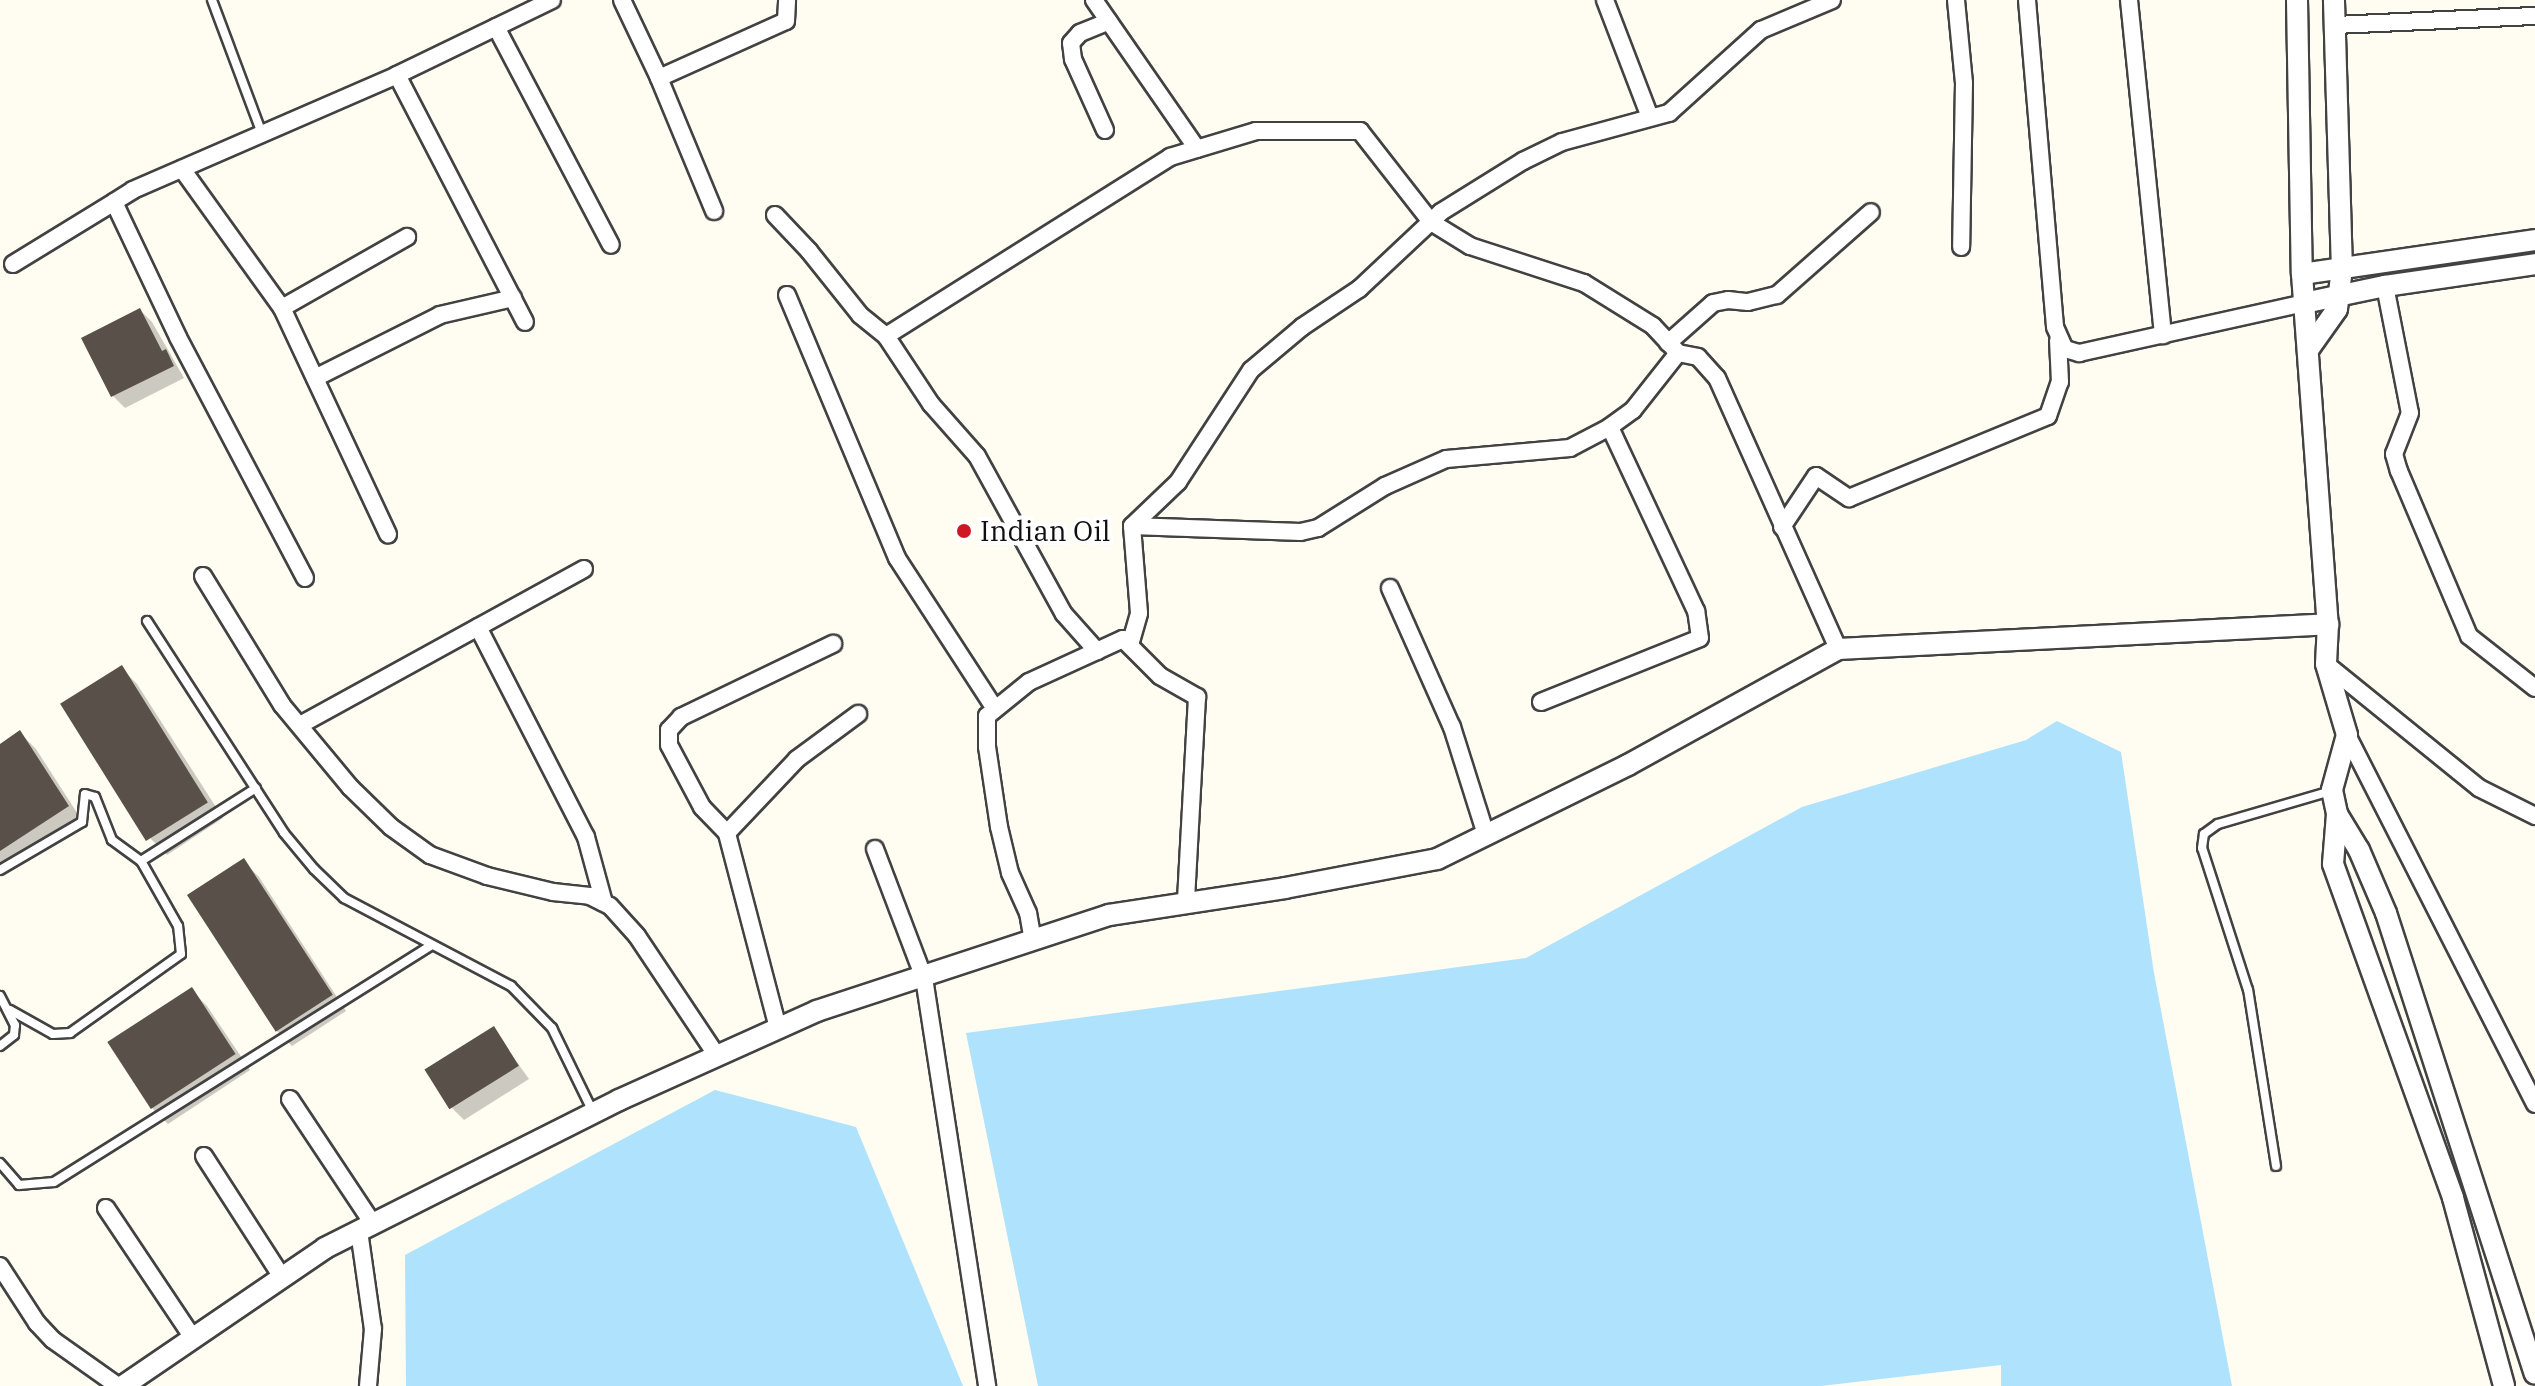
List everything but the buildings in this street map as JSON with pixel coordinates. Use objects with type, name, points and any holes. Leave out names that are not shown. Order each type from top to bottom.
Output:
[{"type":"street","points":[[13,264],[114,202],[397,75],[552,0]]},
{"type":"street","points":[[622,0],[659,78],[714,211]]},
{"type":"street","points":[[659,78],[786,21],[787,0]]},
{"type":"street","points":[[1094,0],[1197,149]]},
{"type":"street","points":[[1605,0],[1650,117]]},
{"type":"street","points":[[1132,526],[1178,482],[1251,370],[1302,327],[1359,289],[1441,212],[1562,142],[1669,113],[1761,30],[1832,0]]},
{"type":"street","points":[[1956,0],[1964,83],[1961,247]]},
{"type":"street","points":[[1782,527],[1816,476],[1849,498],[2048,416],[2060,382],[2058,340],[2027,0]]},
{"type":"street","points":[[2129,0],[2163,335]]},
{"type":"street","points":[[2297,0],[2302,274],[2328,624],[2326,664],[2347,735],[2535,1104]]},
{"type":"street","points":[[2308,350],[2337,309],[2342,271],[2334,0]]},
{"type":"street","points":[[2335,25],[2535,16]]},
{"type":"street","points":[[1105,130],[1073,59],[1071,43],[1080,33],[1109,21]]},
{"type":"street","points":[[496,27],[611,245]]},
{"type":"street","points":[[397,75],[525,322]]},
{"type":"street","points":[[886,336],[1170,157],[1256,131],[1360,131],[1431,222],[1470,246],[1584,283],[1653,326],[1673,348],[1698,357],[1717,378],[1838,649]]},
{"type":"street","points":[[182,169],[282,308],[388,534]]},
{"type":"street","points":[[114,202],[178,337],[305,578]]},
{"type":"street","points":[[1132,526],[1300,532],[1318,528],[1385,486],[1446,459],[1570,448],[1610,427],[1633,410],[1673,348],[1713,303],[1728,300],[1748,302],[1777,295],[1871,212]]},
{"type":"street","points":[[775,215],[809,251],[860,315],[886,336],[931,404],[977,456],[1064,614],[1097,651]]},
{"type":"street","points":[[282,308],[407,237]]},
{"type":"street","points":[[2302,274],[2342,271],[2535,240]]},
{"type":"street","points":[[2058,340],[2065,349],[2079,353],[2339,294],[2535,265]]},
{"type":"street","points":[[2385,286],[2410,413],[2394,454],[2399,471],[2469,636],[2535,688]]},
{"type":"street","points":[[787,295],[897,558],[995,709]]},
{"type":"street","points":[[315,378],[440,315],[513,298]]},
{"type":"street","points":[[1541,702],[1700,638],[1696,611],[1610,427]]},
{"type":"street","points":[[1130,645],[1139,613],[1132,526]]},
{"type":"street","points":[[300,725],[584,569]]},
{"type":"street","points":[[203,576],[282,705],[350,787],[391,827],[430,855],[487,876],[553,892],[590,896],[604,903],[621,915],[637,936],[717,1056]]},
{"type":"street","points":[[1390,588],[1458,742],[1486,835]]},
{"type":"street","points":[[0,1266],[37,1323],[53,1340],[120,1386],[325,1248],[619,1100],[817,1011],[1109,915],[1437,859],[1628,765],[1838,649],[2328,624]]},
{"type":"street","points":[[478,627],[586,837],[604,903]]},
{"type":"street","points":[[1033,941],[1028,913],[1010,873],[999,827],[987,747],[987,716],[1029,682],[1123,639],[1160,676],[1197,697],[1186,903]]},
{"type":"street","points":[[778,1028],[727,833],[702,807],[669,745],[669,730],[681,717],[833,644]]},
{"type":"street","points":[[2326,664],[2479,788],[2535,816]]},
{"type":"street","points":[[727,833],[797,759],[858,714]]},
{"type":"street","points":[[2347,735],[2332,790],[2337,814],[2333,864],[2453,1198],[2504,1386]]},
{"type":"street","points":[[2337,814],[2359,850],[2386,913],[2535,1373]]},
{"type":"street","points":[[875,849],[924,978],[987,1386]]},
{"type":"street","points":[[290,1099],[366,1228],[373,1329],[368,1386]]},
{"type":"street","points":[[204,1156],[282,1277]]},
{"type":"street","points":[[106,1208],[193,1338]]},
{"type":"lane","points":[[212,0],[262,134]]},
{"type":"lane","points":[[147,621],[284,833],[344,898],[511,986],[552,1028],[593,1113]]},
{"type":"lane","points":[[141,861],[256,788]]},
{"type":"lane","points":[[2276,1166],[2256,1026],[2202,848],[2204,834],[2218,824],[2332,790]]},
{"type":"lane","points":[[0,870],[82,822],[85,794],[95,797],[112,840],[141,861],[178,926],[181,954],[70,1033],[53,1034],[10,1010],[0,996]]},
{"type":"lane","points":[[0,1163],[19,1185],[54,1182],[432,945]]},
{"type":"lane","points":[[0,1046],[14,1035],[10,1010]]},
{"type":"water","points":[[2057,721],[2121,752],[2154,973],[2232,1386],[2001,1386],[2001,1365],[1821,1386],[1038,1386],[966,1033],[1526,958],[1802,807],[2026,740]]},
{"type":"water","points":[[715,1090],[856,1127],[963,1386],[406,1386],[405,1255]]},
{"type":"place","name":"Indian Oil","points":[[964,531]]}]
